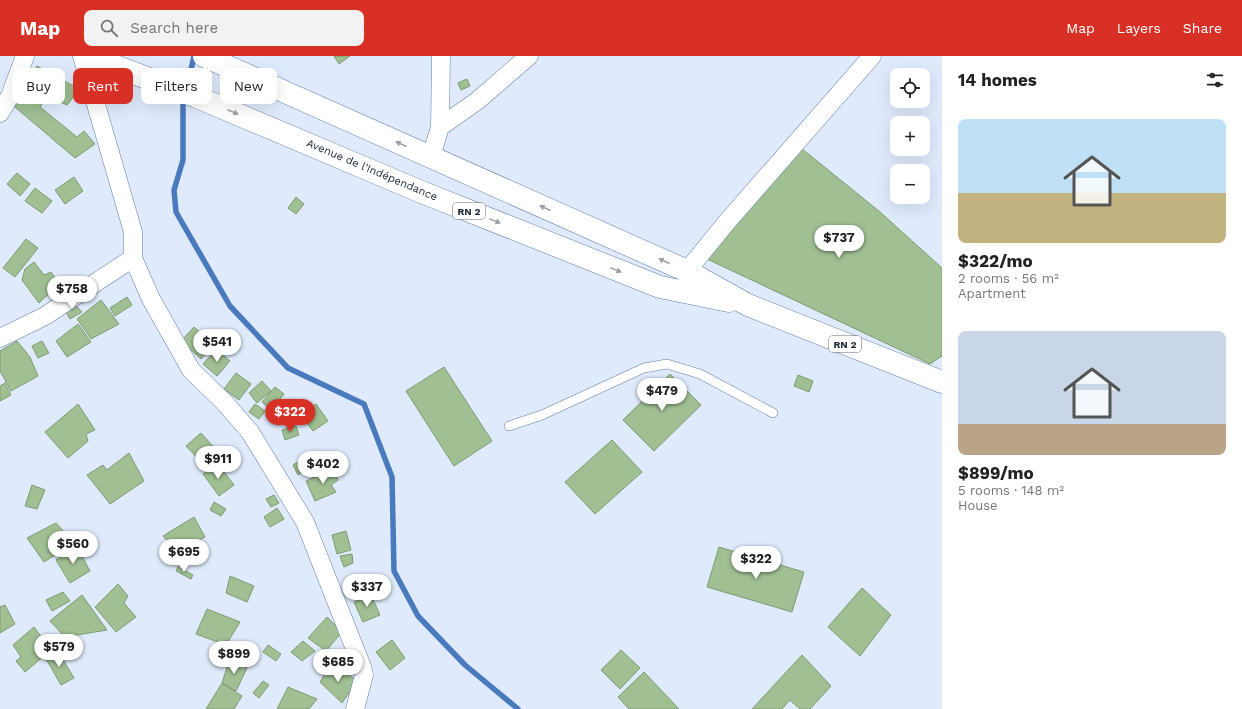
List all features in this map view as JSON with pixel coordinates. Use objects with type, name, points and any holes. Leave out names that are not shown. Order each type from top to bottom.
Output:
[{"type":"main road","name":"Avenue de l'Indépendance","points":[[89,56],[197,97],[419,191],[660,287],[748,305]]},
{"type":"main road","name":"Avenue de l'Indépendance","points":[[208,58],[687,271],[748,305],[942,382]]},
{"type":"street","points":[[0,113],[10,96],[25,56]]},
{"type":"street","points":[[82,56],[133,232],[133,258],[151,299],[191,370],[224,402],[250,432],[305,522],[362,667],[364,675],[355,709]]},
{"type":"street","points":[[431,157],[440,127],[441,56]]},
{"type":"street","points":[[440,127],[477,101],[529,56]]},
{"type":"street","points":[[687,271],[726,222],[872,56]]},
{"type":"street","points":[[0,338],[45,316],[133,258]]},
{"type":"lane","points":[[509,426],[542,415],[644,368],[668,364],[700,374],[773,413]]},
{"type":"building","points":[[334,56],[350,56],[339,64]]},
{"type":"building","points":[[467,79],[470,86],[461,90],[458,83]]},
{"type":"building","points":[[65,81],[73,86],[73,97],[67,105],[65,104]]},
{"type":"building","points":[[17,104],[42,104],[40,107],[77,137],[84,131],[95,144],[75,158],[15,107]]},
{"type":"building","points":[[801,148],[880,212],[942,268],[942,356],[930,364],[707,259]]},
{"type":"building","points":[[17,173],[30,184],[20,196],[7,184]]},
{"type":"building","points":[[74,177],[83,191],[65,204],[55,190]]},
{"type":"building","points":[[35,188],[52,201],[42,213],[25,201]]},
{"type":"building","points":[[296,197],[304,204],[296,214],[288,208]]},
{"type":"building","points":[[26,239],[38,248],[15,277],[3,268]]},
{"type":"building","points":[[34,262],[44,275],[51,272],[59,284],[39,303],[22,280],[25,269]]},
{"type":"building","points":[[127,297],[132,305],[115,316],[110,308]]},
{"type":"building","points":[[101,300],[119,324],[91,339],[77,319]]},
{"type":"building","points":[[72,301],[82,312],[70,319],[63,307]]},
{"type":"building","points":[[78,324],[91,342],[67,357],[56,341]]},
{"type":"building","points":[[194,327],[214,345],[201,359],[181,341]]},
{"type":"building","points":[[17,341],[30,357],[38,376],[11,391],[0,371],[0,351]]},
{"type":"building","points":[[42,341],[49,353],[38,358],[32,346]]},
{"type":"building","points":[[216,350],[230,361],[217,376],[203,364]]},
{"type":"building","points":[[444,367],[492,441],[454,466],[406,391]]},
{"type":"building","points":[[236,373],[251,384],[239,400],[224,389]]},
{"type":"building","points":[[670,374],[701,405],[654,451],[623,420]]},
{"type":"building","points":[[798,375],[813,381],[809,392],[794,386]]},
{"type":"building","points":[[262,381],[271,391],[257,403],[249,393]]},
{"type":"building","points":[[5,383],[11,395],[0,401],[0,386]]},
{"type":"building","points":[[275,387],[284,394],[271,410],[262,402]]},
{"type":"building","points":[[286,402],[294,417],[278,425],[271,410]]},
{"type":"building","points":[[78,404],[95,430],[86,434],[88,441],[68,458],[45,432]]},
{"type":"building","points":[[255,404],[265,411],[259,419],[249,412]]},
{"type":"building","points":[[316,404],[328,421],[313,431],[301,415]]},
{"type":"building","points":[[296,426],[299,435],[285,440],[282,430]]},
{"type":"building","points":[[201,433],[220,454],[206,467],[186,446]]},
{"type":"building","points":[[612,440],[642,472],[595,514],[565,482]]},
{"type":"building","points":[[129,453],[144,481],[110,504],[87,475],[103,465],[107,470]]},
{"type":"building","points":[[302,460],[307,469],[298,475],[293,465]]},
{"type":"building","points":[[217,463],[234,485],[219,496],[203,474]]},
{"type":"building","points":[[333,468],[338,480],[331,485],[336,492],[315,501],[306,481]]},
{"type":"building","points":[[32,485],[45,490],[37,509],[25,506]]},
{"type":"building","points":[[274,495],[279,503],[271,507],[266,499]]},
{"type":"building","points":[[214,502],[226,509],[221,516],[210,510]]},
{"type":"building","points":[[277,508],[284,519],[270,527],[264,517]]},
{"type":"building","points":[[194,517],[205,537],[178,552],[163,536]]},
{"type":"building","points":[[56,523],[74,543],[44,562],[27,538]]},
{"type":"building","points":[[346,531],[351,550],[337,554],[332,535]]},
{"type":"building","points":[[77,547],[90,571],[70,583],[56,560]]},
{"type":"building","points":[[719,547],[804,572],[792,612],[707,587]]},
{"type":"building","points":[[352,554],[353,563],[344,567],[340,556]]},
{"type":"building","points":[[178,567],[193,575],[191,579],[176,571]]},
{"type":"building","points":[[230,576],[254,586],[247,602],[226,593]]},
{"type":"building","points":[[118,584],[128,596],[124,603],[136,617],[116,632],[95,607]]},
{"type":"building","points":[[862,588],[891,615],[860,656],[828,627]]},
{"type":"building","points":[[63,592],[70,601],[52,611],[46,600]]},
{"type":"building","points":[[82,595],[107,630],[65,637],[50,621]]},
{"type":"building","points":[[371,595],[380,615],[363,622],[354,602]]},
{"type":"building","points":[[5,605],[15,624],[0,633],[0,607]]},
{"type":"building","points":[[207,609],[240,622],[226,645],[196,634]]},
{"type":"building","points":[[327,617],[342,632],[326,651],[308,638]]},
{"type":"building","points":[[34,627],[51,650],[25,672],[16,661],[21,657],[13,645]]},
{"type":"building","points":[[392,640],[405,658],[390,670],[376,652]]},
{"type":"building","points":[[303,641],[315,651],[302,661],[291,652]]},
{"type":"building","points":[[268,645],[281,654],[276,661],[263,652]]},
{"type":"building","points":[[57,650],[74,678],[61,685],[45,657]]},
{"type":"building","points":[[621,650],[640,668],[620,689],[601,670]]},
{"type":"building","points":[[802,655],[831,686],[810,709],[800,709],[790,700],[782,709],[752,709]]},
{"type":"building","points":[[230,658],[247,668],[236,691],[222,683]]},
{"type":"building","points":[[330,666],[338,672],[342,670],[357,681],[342,703],[320,682]]},
{"type":"building","points":[[644,672],[679,709],[629,709],[618,697]]},
{"type":"building","points":[[263,681],[269,685],[259,698],[253,693]]},
{"type":"building","points":[[222,683],[242,696],[234,709],[206,709]]},
{"type":"building","points":[[288,687],[317,699],[309,709],[277,709]]},
{"type":"waterway","points":[[191,68],[194,56]]},
{"type":"waterway","points":[[183,104],[183,160],[174,190],[176,212],[230,306],[288,368],[364,404],[392,477],[394,571],[418,616],[465,665],[518,709]]}]
